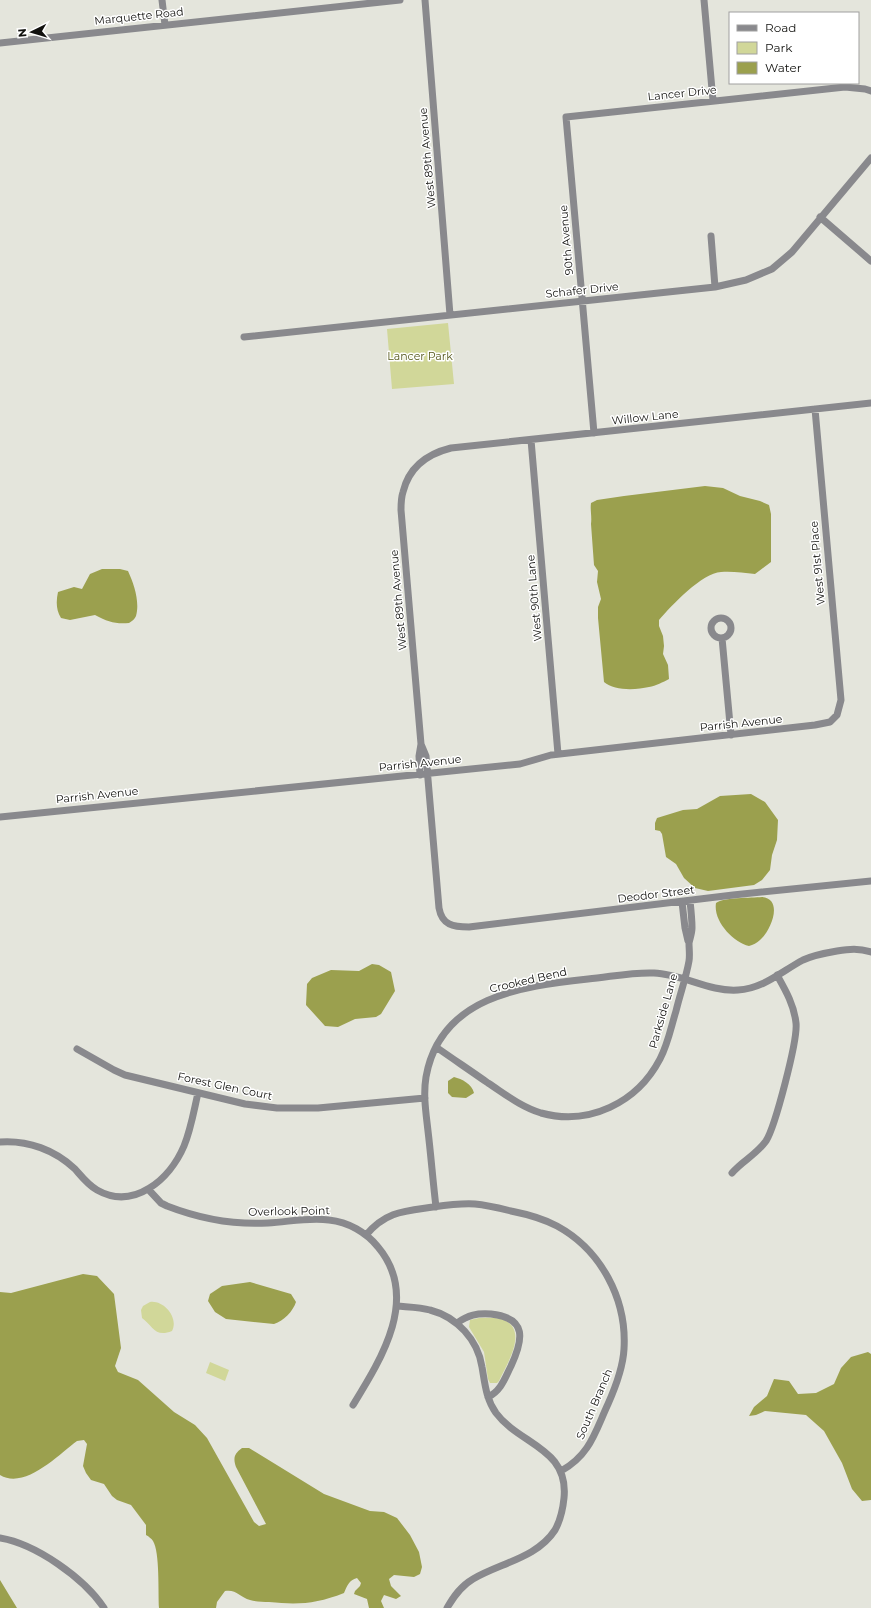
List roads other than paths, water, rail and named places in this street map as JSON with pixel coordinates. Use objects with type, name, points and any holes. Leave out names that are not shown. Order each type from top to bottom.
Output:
[{"type":"street","points":[[162,0],[165,24]]},
{"type":"street","name":"Marquette Road","points":[[0,43],[165,24],[400,0]]},
{"type":"street","name":"West 89th Avenue","points":[[425,0],[450,315]]},
{"type":"street","points":[[704,0],[713,101]]},
{"type":"street","name":"Lancer Drive","points":[[566,117],[845,87],[865,89],[871,92]]},
{"type":"street","name":"90th Avenue","points":[[566,117],[594,433]]},
{"type":"street","name":"Schafer Drive","points":[[244,336],[582,302],[715,287],[746,280],[772,268],[792,252],[871,158]]},
{"type":"street","points":[[820,218],[871,261]]},
{"type":"street","points":[[711,236],[715,287]]},
{"type":"street","name":"Willow Lane","points":[[423,460],[436,452],[451,448],[871,403]]},
{"type":"street","name":"West 91st Place","points":[[815,409],[840,700],[838,715]]},
{"type":"street","name":"West 90th Lane","points":[[531,440],[558,754]]},
{"type":"street","name":"West 89th Avenue","points":[[423,460],[410,474],[402,492],[401,510],[421,744],[426,756],[424,774],[439,908],[440,914],[445,922]]},
{"type":"street","points":[[722,638],[731,735]]},
{"type":"street","name":"Parrish Avenue","points":[[0,817],[520,764],[550,755],[815,725],[830,722],[838,715]]},
{"type":"street","name":"Deodor Street","points":[[445,922],[456,927],[468,927],[871,881]]},
{"type":"street","name":"Parkside Lane","points":[[436,1047],[510,1098],[528,1108],[548,1114],[582,1116],[598,1113],[615,1105],[632,1095],[645,1082],[654,1070],[665,1046],[685,980],[689,959],[689,943],[692,927],[690,901]]},
{"type":"street","name":"Parkside Lane","points":[[682,902],[685,928],[689,943]]},
{"type":"street","name":"Crooked Bend","points":[[436,1207],[425,1098],[428,1071],[436,1047],[450,1026],[465,1013],[483,1002],[503,994],[565,982],[642,973],[659,973],[721,989],[737,990],[755,987],[804,959],[820,954],[859,948],[871,952]]},
{"type":"street","points":[[732,1172],[753,1155],[768,1138],[794,1045],[796,1025],[794,1011],[789,996],[777,975]]},
{"type":"street","name":"Forest Glen Court","points":[[77,1049],[119,1073],[253,1105],[297,1109],[326,1108],[425,1098]]},
{"type":"street","points":[[0,1142],[30,1144],[52,1152],[70,1165],[92,1187],[104,1193],[124,1197],[137,1195],[148,1189],[163,1177],[178,1158],[189,1133],[198,1093]]},
{"type":"street","name":"Overlook Point","points":[[148,1189],[157,1199],[167,1206],[215,1219],[259,1223],[316,1219],[330,1220],[350,1226],[366,1235],[380,1249],[392,1270],[396,1283],[397,1306],[394,1320],[384,1346],[353,1405]]},
{"type":"street","name":"South Branch","points":[[366,1235],[377,1224],[392,1215],[403,1211],[462,1204],[480,1204],[531,1216],[551,1223],[567,1232],[586,1248],[601,1266],[613,1287],[621,1310],[624,1328],[624,1350],[618,1380],[586,1451],[578,1460],[561,1471]]},
{"type":"street","points":[[397,1306],[429,1309],[457,1323],[478,1351],[488,1397],[496,1412],[504,1422],[550,1455],[561,1471],[564,1485],[564,1502],[555,1529],[535,1550],[473,1579],[454,1596],[447,1608]]},
{"type":"street","points":[[457,1323],[470,1315],[497,1315],[503,1316],[513,1322],[519,1332],[519,1347],[504,1380],[500,1387],[488,1397]]},
{"type":"street","points":[[0,1538],[26,1546],[59,1565],[75,1576],[89,1589],[104,1608]]},
{"type":"water","points":[[705,486],[723,488],[740,496],[769,505],[771,514],[771,562],[755,574],[721,572],[705,578],[688,591],[659,620],[659,626],[663,636],[663,654],[668,665],[669,679],[654,686],[638,689],[625,689],[608,685],[604,682],[598,618],[598,607],[601,599],[597,582],[598,571],[594,565],[591,503],[597,500]]},
{"type":"water","points":[[102,569],[120,569],[128,571],[137,599],[137,611],[134,619],[129,623],[116,623],[95,615],[70,620],[61,618],[57,605],[58,592],[74,587],[82,589],[90,574]]},
{"type":"water","points":[[751,794],[765,802],[778,820],[777,840],[772,855],[770,870],[762,880],[754,885],[708,891],[695,888],[684,878],[676,864],[666,857],[662,834],[660,831],[655,830],[657,818],[683,810],[697,809],[720,796]]},
{"type":"water","points":[[762,897],[769,899],[773,903],[774,909],[771,923],[764,936],[758,942],[749,946],[743,944],[725,930],[718,917],[716,903],[731,899]]},
{"type":"water","points":[[372,964],[379,965],[391,972],[395,991],[381,1014],[376,1017],[355,1019],[338,1027],[325,1026],[306,1005],[307,984],[312,978],[331,970],[359,971]]},
{"type":"water","points":[[454,1077],[466,1082],[474,1093],[466,1098],[452,1097],[448,1093],[448,1081]]},
{"type":"water","points":[[83,1274],[97,1276],[114,1294],[121,1348],[115,1366],[118,1372],[138,1380],[174,1412],[195,1425],[207,1438],[254,1522],[259,1526],[266,1524],[236,1467],[235,1456],[242,1448],[249,1448],[324,1494],[370,1511],[384,1512],[397,1518],[410,1535],[419,1552],[422,1567],[420,1574],[414,1577],[394,1575],[389,1579],[391,1586],[401,1596],[396,1599],[384,1595],[381,1601],[384,1608],[369,1608],[367,1599],[354,1594],[361,1583],[357,1578],[350,1582],[344,1593],[334,1597],[307,1603],[257,1602],[247,1599],[235,1592],[225,1591],[217,1602],[216,1608],[159,1608],[157,1554],[153,1541],[146,1535],[146,1525],[131,1505],[117,1500],[112,1496],[104,1484],[91,1480],[83,1466],[87,1444],[84,1440],[77,1441],[51,1462],[30,1475],[20,1478],[10,1478],[0,1475],[0,1292],[11,1293]]},
{"type":"water","points":[[250,1282],[291,1294],[296,1302],[293,1309],[285,1318],[274,1324],[226,1319],[215,1312],[208,1301],[210,1294],[222,1286]]},
{"type":"water","points":[[868,1352],[871,1354],[871,1500],[862,1501],[852,1489],[842,1463],[824,1431],[806,1415],[765,1411],[749,1416],[754,1407],[767,1396],[774,1379],[789,1381],[798,1394],[816,1393],[834,1384],[841,1368],[851,1357]]},
{"type":"water","points":[[0,1580],[17,1608],[0,1608]]},
{"type":"park label","name":"Lancer Park","points":[[420,356]]}]
